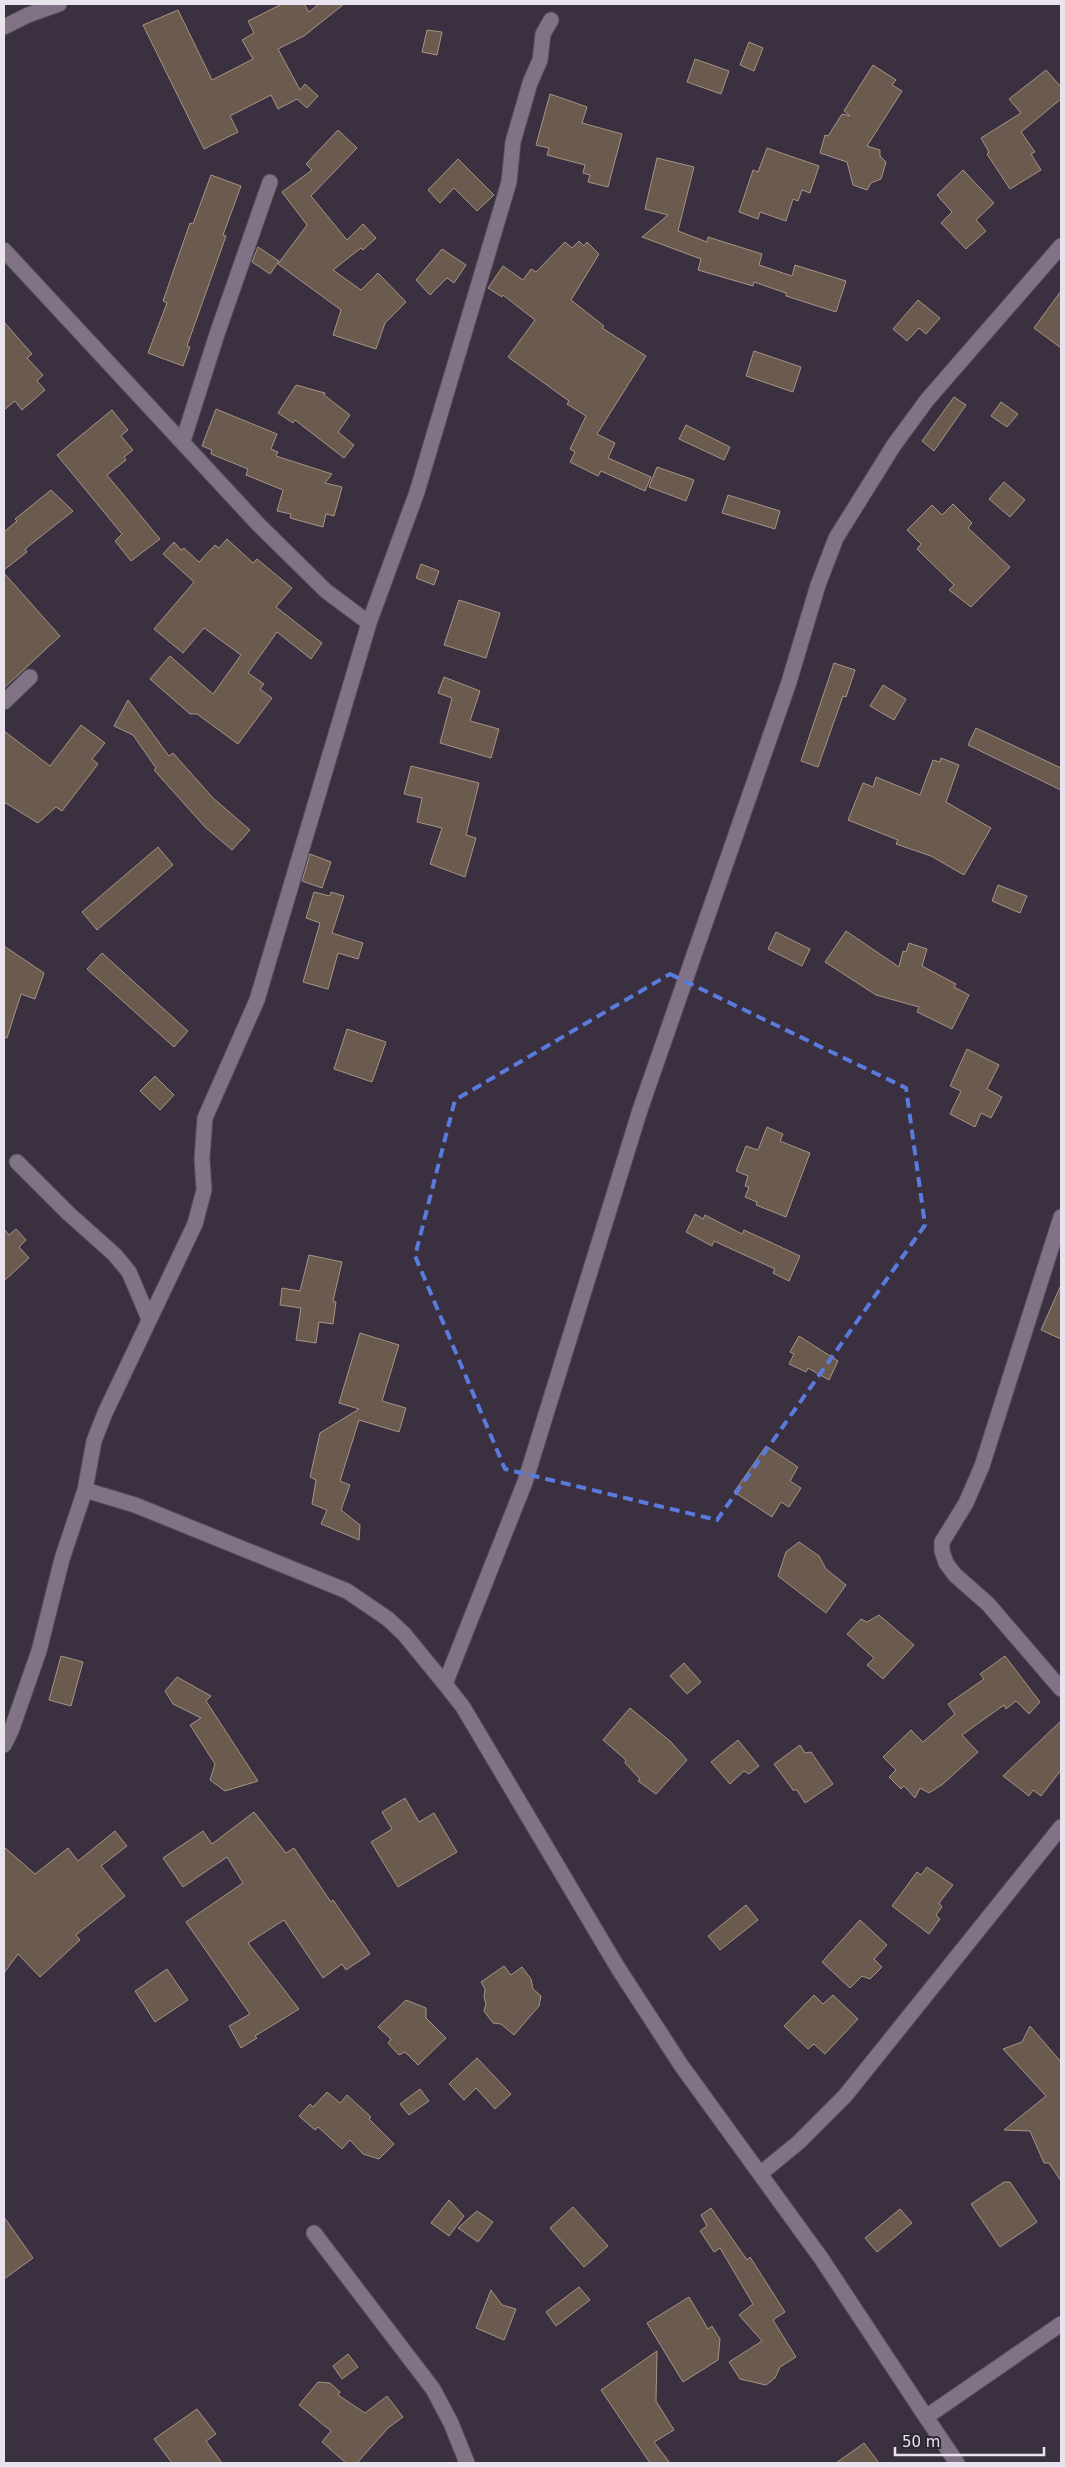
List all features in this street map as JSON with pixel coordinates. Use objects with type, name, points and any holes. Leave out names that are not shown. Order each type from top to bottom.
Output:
[{"type":"street","points":[[4,27],[28,15],[59,4]]},
{"type":"street","points":[[4,1745],[11,1731],[39,1651],[62,1559],[85,1490],[94,1441],[104,1413],[195,1224],[204,1190],[202,1158],[205,1118],[257,1000],[369,624],[420,483],[510,182],[513,142],[530,83],[540,60],[543,34],[551,20]]},
{"type":"street","points":[[183,442],[220,325],[270,182]]},
{"type":"street","points":[[445,1684],[525,1482],[640,1110],[789,682],[818,585],[836,538],[894,445],[921,408],[1061,246]]},
{"type":"street","points":[[4,250],[258,524],[326,591],[369,624]]},
{"type":"street","points":[[4,702],[30,677]]},
{"type":"street","points":[[17,1162],[61,1207],[116,1255],[129,1272],[149,1319]]},
{"type":"street","points":[[1061,1217],[982,1466],[966,1503],[942,1542],[942,1551],[949,1569],[988,1604],[1061,1689]]},
{"type":"street","points":[[85,1490],[135,1505],[347,1591],[388,1619],[404,1634],[463,1707],[618,1968],[681,2065],[821,2258],[957,2463]]},
{"type":"street","points":[[760,2174],[799,2142],[846,2096],[1061,1827]]},
{"type":"street","points":[[314,2233],[433,2389],[451,2423],[467,2463]]},
{"type":"street","points":[[926,2418],[1061,2324]]},
{"type":"highlighted area","points":[[670,974],[906,1088],[925,1225],[717,1520],[505,1469],[415,1256],[455,1100]]},
{"type":"building","points":[[282,4],[304,4],[309,12],[319,4],[344,4],[304,36],[278,49],[300,90],[305,84],[318,96],[307,108],[297,99],[278,109],[271,95],[230,116],[238,132],[204,149],[143,25],[178,10],[212,80],[253,59],[242,40],[254,33],[248,21]]},
{"type":"building","points":[[427,30],[442,32],[437,55],[422,52]]},
{"type":"building","points":[[749,42],[763,48],[754,71],[740,65]]},
{"type":"building","points":[[695,59],[729,71],[721,94],[687,82]]},
{"type":"building","points":[[873,65],[896,80],[892,85],[902,91],[867,146],[880,150],[880,156],[886,162],[881,179],[871,183],[867,190],[853,185],[847,162],[820,153],[825,135],[828,136],[842,114],[850,116],[844,111]]},
{"type":"building","points":[[1046,70],[1061,87],[1061,99],[1021,132],[1035,152],[1031,154],[1041,170],[1010,189],[987,154],[989,152],[981,138],[1021,113],[1009,99]]},
{"type":"building","points":[[550,94],[587,107],[582,123],[622,134],[608,187],[588,182],[590,175],[583,173],[585,165],[547,155],[549,148],[536,145]]},
{"type":"building","points":[[338,130],[357,148],[311,196],[347,240],[363,224],[376,238],[363,250],[361,248],[333,270],[361,290],[378,273],[406,302],[385,323],[376,349],[333,335],[341,310],[278,264],[307,225],[282,192],[312,170],[306,164]]},
{"type":"building","points":[[767,148],[819,166],[810,193],[802,190],[798,201],[793,199],[786,221],[760,212],[758,219],[739,212],[753,170],[758,172]]},
{"type":"building","points":[[657,158],[694,167],[678,231],[707,242],[708,237],[762,254],[759,265],[792,276],[795,265],[846,281],[836,312],[786,296],[786,293],[754,282],[753,286],[698,270],[701,259],[642,237],[668,215],[645,209]]},
{"type":"building","points":[[458,159],[494,195],[477,211],[454,188],[440,203],[428,190]]},
{"type":"building","points":[[963,170],[994,203],[976,220],[986,231],[966,249],[941,223],[952,212],[937,195]]},
{"type":"building","points":[[211,175],[241,186],[223,235],[226,236],[187,346],[190,347],[183,366],[148,353],[167,303],[163,301],[190,223],[193,224]]},
{"type":"building","points":[[579,241],[584,246],[587,242],[599,254],[571,300],[604,326],[602,328],[646,356],[597,434],[615,443],[608,458],[651,477],[645,491],[601,471],[598,476],[570,462],[575,452],[570,449],[586,416],[567,404],[569,401],[508,357],[535,320],[503,295],[502,297],[488,288],[503,266],[523,280],[531,269],[536,272],[565,242],[572,248]]},
{"type":"building","points":[[258,247],[279,261],[270,274],[252,262]]},
{"type":"building","points":[[442,249],[466,265],[454,283],[447,278],[430,295],[416,280]]},
{"type":"building","points":[[1061,291],[1061,348],[1034,328]]},
{"type":"building","points":[[918,300],[940,318],[926,334],[919,328],[907,341],[893,329]]},
{"type":"building","points":[[4,322],[32,354],[27,358],[43,375],[37,381],[45,390],[22,410],[15,401],[4,410]]},
{"type":"building","points":[[754,351],[801,367],[793,392],[746,376]]},
{"type":"building","points":[[296,385],[325,393],[324,395],[350,415],[338,432],[354,445],[344,458],[295,420],[293,423],[278,413]]},
{"type":"building","points":[[954,397],[966,405],[934,451],[922,441]]},
{"type":"building","points":[[1001,402],[1018,414],[1007,427],[991,416]]},
{"type":"building","points":[[216,409],[277,434],[271,449],[278,452],[276,456],[332,474],[325,483],[342,487],[334,516],[326,514],[323,527],[290,518],[291,514],[277,511],[283,490],[246,475],[248,469],[211,454],[212,450],[202,446]]},
{"type":"building","points":[[112,410],[128,430],[121,436],[133,450],[124,457],[126,460],[107,475],[160,539],[131,561],[115,541],[122,534],[57,455]]},
{"type":"building","points":[[686,425],[730,447],[724,460],[679,439]]},
{"type":"building","points":[[657,467],[694,480],[686,501],[649,487]]},
{"type":"building","points":[[1004,482],[1025,500],[1010,517],[989,499]]},
{"type":"building","points":[[51,490],[73,511],[25,549],[27,552],[4,570],[4,532],[17,521],[15,519]]},
{"type":"building","points":[[728,495],[780,511],[775,529],[722,513]]},
{"type":"building","points":[[953,504],[972,523],[968,528],[1010,567],[971,607],[949,590],[954,585],[917,549],[921,544],[907,530],[932,505],[942,515]]},
{"type":"building","points":[[227,539],[253,563],[257,559],[292,588],[276,607],[322,643],[311,659],[277,632],[248,673],[264,684],[260,689],[272,698],[238,744],[197,714],[190,714],[150,679],[170,656],[213,694],[241,655],[204,628],[183,653],[154,629],[194,582],[163,554],[174,542],[181,550],[184,548],[199,562],[215,545],[219,548]]},
{"type":"building","points":[[421,564],[439,571],[434,585],[416,578]]},
{"type":"building","points":[[4,573],[60,636],[4,688]]},
{"type":"building","points":[[459,600],[500,613],[486,658],[444,645]]},
{"type":"building","points":[[834,663],[855,670],[846,697],[843,696],[818,767],[801,761]]},
{"type":"building","points":[[444,677],[480,691],[470,721],[499,729],[491,758],[440,743],[452,698],[438,693]]},
{"type":"building","points":[[883,685],[906,699],[894,720],[870,706]]},
{"type":"building","points":[[128,700],[169,756],[173,753],[213,798],[250,830],[232,850],[205,827],[154,770],[156,768],[133,735],[114,726]]},
{"type":"building","points":[[81,725],[105,743],[92,759],[98,764],[62,811],[56,807],[38,823],[4,802],[4,731],[50,766]]},
{"type":"building","points":[[976,728],[1061,768],[1061,790],[968,745]]},
{"type":"building","points":[[941,758],[959,765],[946,802],[991,828],[964,875],[931,856],[896,844],[898,840],[848,820],[863,783],[873,787],[876,777],[920,795],[933,760],[940,762]]},
{"type":"building","points":[[411,766],[479,783],[466,835],[476,838],[465,877],[430,864],[442,828],[417,822],[422,798],[404,794]]},
{"type":"building","points":[[158,847],[173,865],[97,930],[82,912]]},
{"type":"building","points":[[310,854],[331,862],[322,888],[302,881]]},
{"type":"building","points":[[998,885],[1027,896],[1020,913],[992,901]]},
{"type":"building","points":[[314,892],[330,896],[331,892],[344,896],[332,933],[363,943],[358,959],[338,953],[328,989],[303,982],[320,923],[306,918]]},
{"type":"building","points":[[846,931],[899,967],[903,951],[906,952],[909,943],[927,949],[922,966],[956,984],[954,987],[969,995],[952,1029],[917,1012],[919,1007],[876,995],[825,962]]},
{"type":"building","points":[[776,932],[810,949],[802,966],[768,949]]},
{"type":"building","points":[[4,946],[44,973],[35,999],[21,994],[7,1038],[4,1037]]},
{"type":"building","points":[[102,953],[188,1031],[174,1047],[87,969]]},
{"type":"building","points":[[347,1029],[386,1042],[372,1082],[334,1069]]},
{"type":"building","points":[[967,1049],[999,1065],[987,1089],[1002,1097],[991,1118],[981,1113],[975,1127],[950,1114],[961,1091],[950,1086]]},
{"type":"building","points":[[155,1076],[174,1095],[160,1110],[140,1091]]},
{"type":"building","points":[[767,1127],[783,1134],[780,1141],[810,1153],[786,1217],[756,1205],[757,1202],[745,1197],[749,1187],[745,1186],[748,1176],[736,1171],[746,1146],[758,1150]]},
{"type":"building","points":[[695,1214],[703,1219],[705,1215],[742,1234],[744,1230],[800,1256],[789,1281],[773,1273],[775,1269],[714,1241],[712,1246],[686,1232]]},
{"type":"building","points":[[4,1229],[9,1235],[16,1229],[26,1240],[19,1247],[29,1258],[4,1281]]},
{"type":"building","points":[[309,1255],[342,1262],[333,1301],[336,1302],[333,1324],[319,1322],[316,1343],[296,1340],[301,1308],[280,1305],[282,1288],[300,1291]]},
{"type":"building","points":[[1061,1285],[1061,1339],[1041,1330]]},
{"type":"building","points":[[360,1333],[399,1345],[382,1401],[406,1408],[399,1432],[359,1420],[340,1481],[350,1485],[341,1510],[360,1525],[359,1540],[321,1524],[327,1510],[312,1504],[316,1480],[310,1477],[320,1433],[359,1409],[339,1403]]},
{"type":"building","points":[[799,1336],[838,1361],[829,1380],[808,1368],[806,1372],[789,1364],[794,1354],[790,1352]]},
{"type":"building","points":[[766,1446],[798,1467],[790,1481],[801,1488],[789,1507],[781,1502],[772,1517],[734,1492]]},
{"type":"building","points":[[799,1542],[819,1556],[826,1569],[846,1585],[826,1613],[778,1576],[786,1552]]},
{"type":"building","points":[[879,1615],[914,1645],[883,1679],[867,1665],[874,1658],[847,1634],[861,1619],[867,1622]]},
{"type":"building","points":[[61,1656],[83,1662],[71,1706],[49,1700]]},
{"type":"building","points":[[1005,1656],[1040,1702],[1029,1714],[1016,1701],[1006,1709],[1004,1705],[962,1735],[978,1752],[943,1784],[929,1793],[920,1788],[915,1798],[904,1786],[901,1789],[889,1777],[896,1770],[883,1757],[911,1730],[923,1742],[955,1714],[948,1704],[984,1679],[980,1674]]},
{"type":"building","points":[[684,1663],[701,1682],[687,1694],[670,1676]]},
{"type":"building","points":[[177,1677],[211,1696],[206,1701],[258,1781],[225,1791],[210,1780],[215,1764],[190,1725],[201,1718],[173,1704],[165,1691]]},
{"type":"building","points":[[630,1708],[671,1742],[687,1760],[656,1794],[638,1781],[640,1779],[625,1763],[626,1760],[603,1740]]},
{"type":"building","points":[[1061,1721],[1061,1770],[1041,1796],[1033,1790],[1029,1796],[1003,1776]]},
{"type":"building","points":[[738,1740],[759,1766],[749,1774],[744,1771],[730,1784],[711,1762]]},
{"type":"building","points":[[800,1745],[805,1753],[811,1752],[833,1784],[805,1803],[797,1790],[793,1790],[774,1764]]},
{"type":"building","points":[[405,1798],[419,1822],[434,1813],[457,1852],[398,1887],[371,1842],[392,1829],[382,1812]]},
{"type":"building","points":[[254,1812],[286,1853],[294,1848],[370,1954],[346,1970],[342,1964],[323,1978],[284,1920],[248,1943],[299,2009],[255,2036],[257,2038],[241,2048],[229,2026],[250,2014],[186,1922],[243,1883],[227,1857],[183,1887],[163,1858],[203,1831],[212,1844]]},
{"type":"building","points":[[115,1831],[127,1846],[101,1866],[125,1896],[76,1935],[80,1940],[40,1977],[18,1954],[4,1973],[4,1847],[35,1874],[68,1848],[78,1861]]},
{"type":"building","points":[[927,1867],[953,1885],[939,1903],[942,1907],[936,1915],[940,1919],[929,1934],[892,1906],[917,1872],[921,1875]]},
{"type":"building","points":[[746,1905],[758,1920],[720,1950],[708,1936]]},
{"type":"building","points":[[860,1920],[887,1945],[874,1959],[882,1967],[870,1979],[862,1976],[850,1988],[822,1962]]},
{"type":"building","points":[[504,1966],[511,1975],[522,1967],[531,1979],[533,1989],[541,1996],[539,2006],[514,2035],[501,2024],[493,2023],[484,2011],[486,2004],[484,1997],[485,1989],[481,1982]]},
{"type":"building","points":[[167,1969],[188,2000],[155,2022],[135,1991]]},
{"type":"building","points":[[814,1995],[823,2004],[833,1995],[858,2019],[825,2054],[814,2044],[808,2049],[784,2026]]},
{"type":"building","points":[[406,2000],[426,2008],[426,2018],[446,2038],[418,2065],[405,2052],[399,2055],[388,2043],[391,2039],[378,2027]]},
{"type":"building","points":[[1030,2026],[1061,2062],[1061,2181],[1049,2163],[1044,2163],[1030,2131],[1004,2130],[1046,2096],[1003,2049],[1022,2042]]},
{"type":"building","points":[[477,2058],[511,2094],[495,2109],[476,2088],[464,2100],[449,2084]]},
{"type":"building","points":[[420,2089],[429,2101],[409,2115],[400,2104]]},
{"type":"building","points":[[327,2092],[340,2103],[347,2095],[371,2117],[369,2119],[394,2144],[379,2159],[363,2154],[350,2140],[342,2149],[318,2127],[315,2130],[299,2116],[310,2104],[313,2107]]},
{"type":"building","points":[[1004,2182],[1010,2182],[1037,2222],[1000,2247],[971,2204]]},
{"type":"building","points":[[449,2200],[464,2216],[449,2236],[431,2223]]},
{"type":"building","points":[[573,2207],[608,2246],[584,2267],[550,2228]]},
{"type":"building","points":[[711,2208],[747,2260],[750,2257],[785,2312],[773,2320],[796,2357],[780,2367],[775,2378],[766,2385],[740,2379],[729,2362],[762,2341],[739,2315],[753,2304],[720,2248],[714,2252],[700,2231],[707,2226],[701,2215]]},
{"type":"building","points":[[900,2209],[912,2223],[877,2252],[865,2238]]},
{"type":"building","points":[[477,2211],[493,2222],[478,2242],[458,2228]]},
{"type":"building","points":[[4,2217],[33,2258],[4,2279]]},
{"type":"building","points":[[579,2287],[590,2300],[556,2326],[546,2312]]},
{"type":"building","points":[[491,2290],[502,2305],[516,2309],[504,2340],[476,2328]]},
{"type":"building","points":[[689,2297],[708,2329],[712,2326],[720,2339],[718,2360],[683,2382],[647,2323]]},
{"type":"building","points":[[657,2351],[656,2401],[674,2430],[654,2442],[670,2463],[650,2463],[601,2390]]},
{"type":"building","points":[[348,2354],[358,2367],[342,2379],[333,2366]]},
{"type":"building","points":[[318,2382],[330,2383],[340,2392],[338,2395],[365,2413],[387,2396],[403,2417],[388,2428],[357,2463],[346,2463],[322,2442],[331,2431],[299,2405]]},
{"type":"building","points":[[197,2409],[216,2434],[206,2441],[222,2463],[172,2463],[154,2439]]},
{"type":"building","points":[[864,2443],[879,2463],[836,2463]]}]
